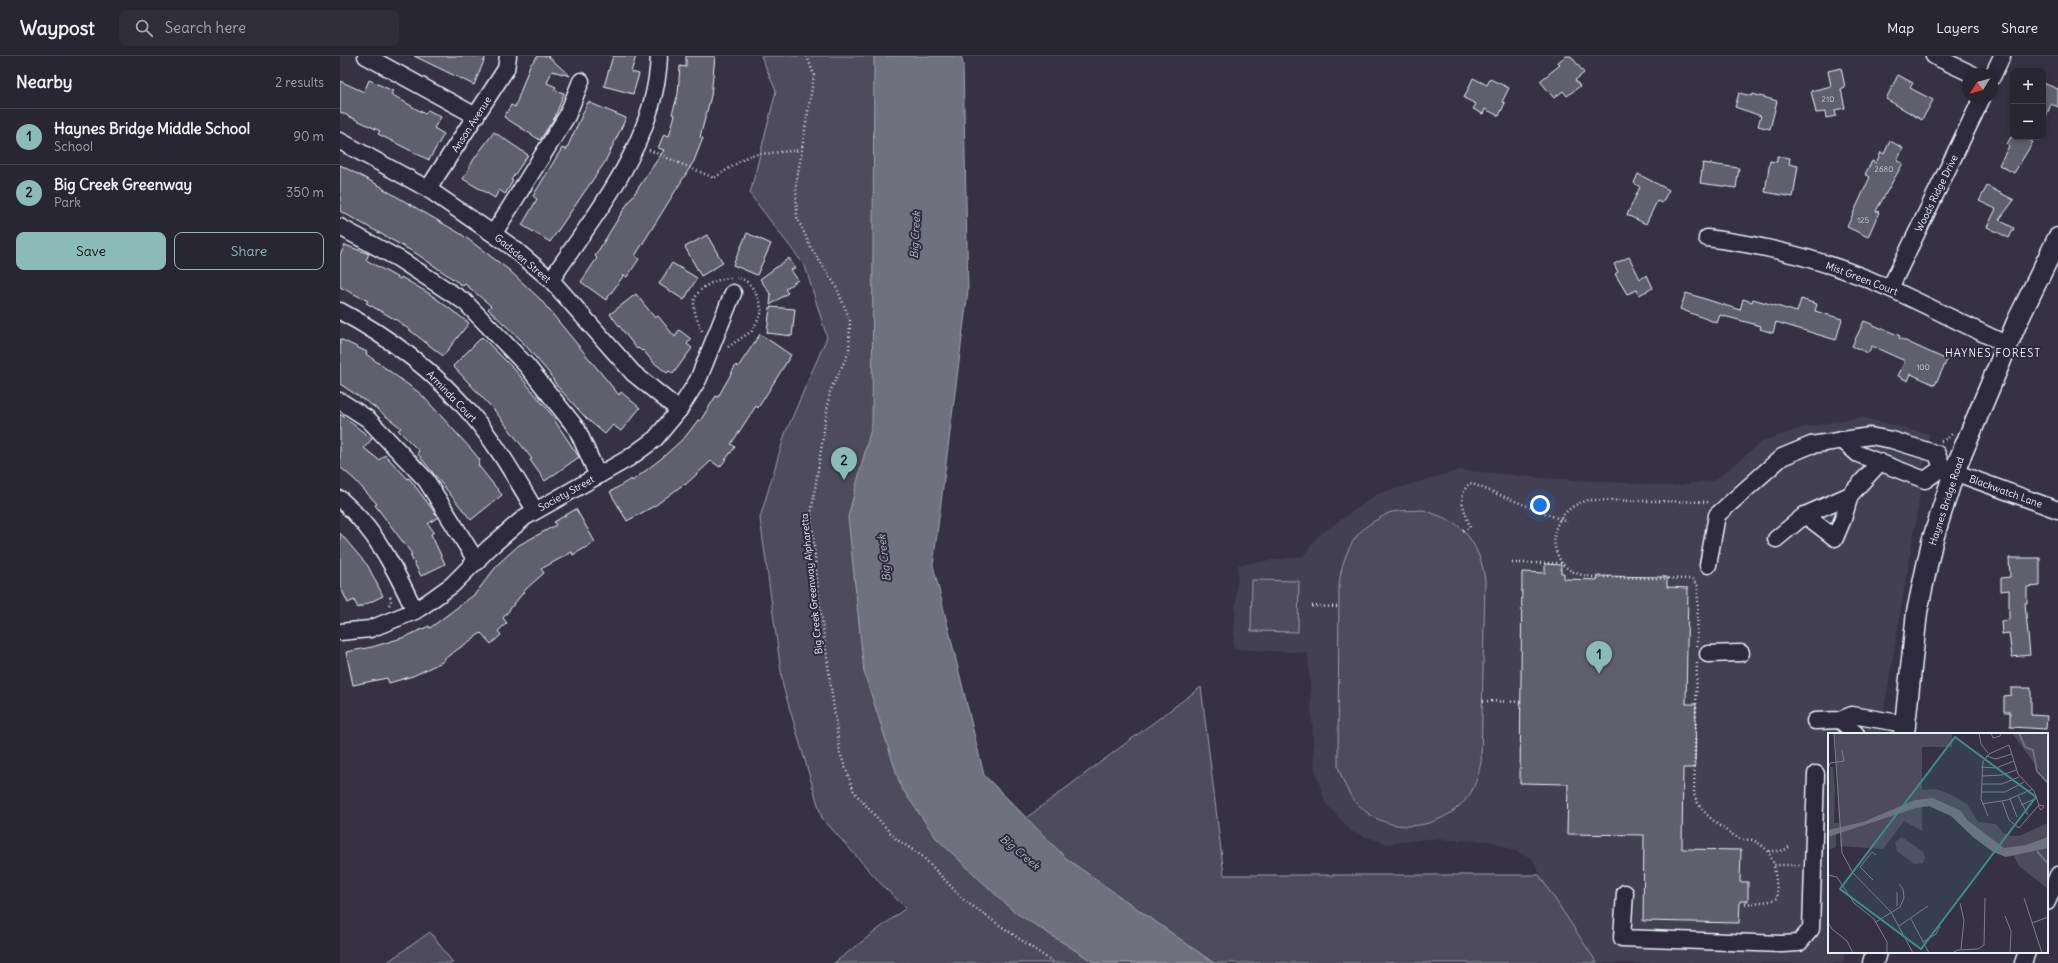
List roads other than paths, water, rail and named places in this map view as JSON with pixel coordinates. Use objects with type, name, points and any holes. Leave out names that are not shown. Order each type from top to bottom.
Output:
[{"type":"main road","name":"Haynes Bridge Road","points":[[1905,729],[1917,612],[1948,470],[2058,238]]},
{"type":"main road","points":[[1874,963],[1876,953]]},
{"type":"street","points":[[366,56],[476,116]]},
{"type":"street","name":"Anson Avenue","points":[[428,189],[506,69],[508,56]]},
{"type":"street","points":[[551,280],[621,175],[637,144],[654,99],[659,56]]},
{"type":"street","points":[[1934,56],[1962,69]]},
{"type":"street","points":[[1996,68],[2002,56]]},
{"type":"street","points":[[494,234],[567,116],[581,81]]},
{"type":"street","name":"Woods Ridge Drive","points":[[1890,288],[1979,104]]},
{"type":"street","name":"Gadsden Street","points":[[340,141],[428,189],[494,234],[551,280],[633,373],[678,410]]},
{"type":"street","points":[[340,227],[399,259],[465,302],[527,366],[577,429],[598,476]]},
{"type":"street","name":"Mist Green Court","points":[[1707,238],[1746,243],[1795,254],[1842,269],[1890,288],[2008,345]]},
{"type":"street","name":"Society Street","points":[[340,632],[370,629],[415,611],[452,585],[477,562],[489,548],[535,510],[629,458],[655,439],[678,410],[698,380],[733,293]]},
{"type":"street","name":"Arminda Court","points":[[340,311],[372,328],[424,367],[471,414],[505,459],[535,510]]},
{"type":"street","points":[[340,401],[368,419],[426,480],[477,562]]},
{"type":"street","points":[[1708,565],[1717,515],[1782,457],[1811,444],[1870,436],[1892,440],[1937,454],[1948,470],[1924,480],[1858,454],[1842,440]]},
{"type":"street","points":[[1776,539],[1804,515],[1850,495],[1880,462]]},
{"type":"street","name":"Blackwatch Lane","points":[[1948,470],[2058,510]]},
{"type":"street","points":[[1804,515],[1835,538],[1843,519],[1850,495]]},
{"type":"street","points":[[340,500],[370,531],[389,559],[415,611]]},
{"type":"street","points":[[1701,655],[1741,653]]},
{"type":"street","points":[[1815,721],[1840,720],[1852,715],[1905,729]]},
{"type":"street","points":[[1840,720],[1855,733]]},
{"type":"street","points":[[1625,893],[1622,938],[1782,944],[1799,943],[1811,929],[1816,774]]},
{"type":"street","points":[[2048,900],[2058,875]]},
{"type":"street","points":[[2023,963],[2027,953]]},
{"type":"water","name":"Big Creek","points":[[874,56],[961,56],[963,64],[968,291],[933,565],[984,775],[1067,859],[1214,963],[1095,963],[1013,911],[936,838],[901,787],[864,672],[848,517],[872,425]]},
{"type":"place","name":"Big Creek Greenway","points":[[844,480]]},
{"type":"place","name":"Haynes Bridge Middle School","points":[[1599,674]]},
{"type":"district","name":"HAYNES FOREST","points":[[1993,353]]}]
